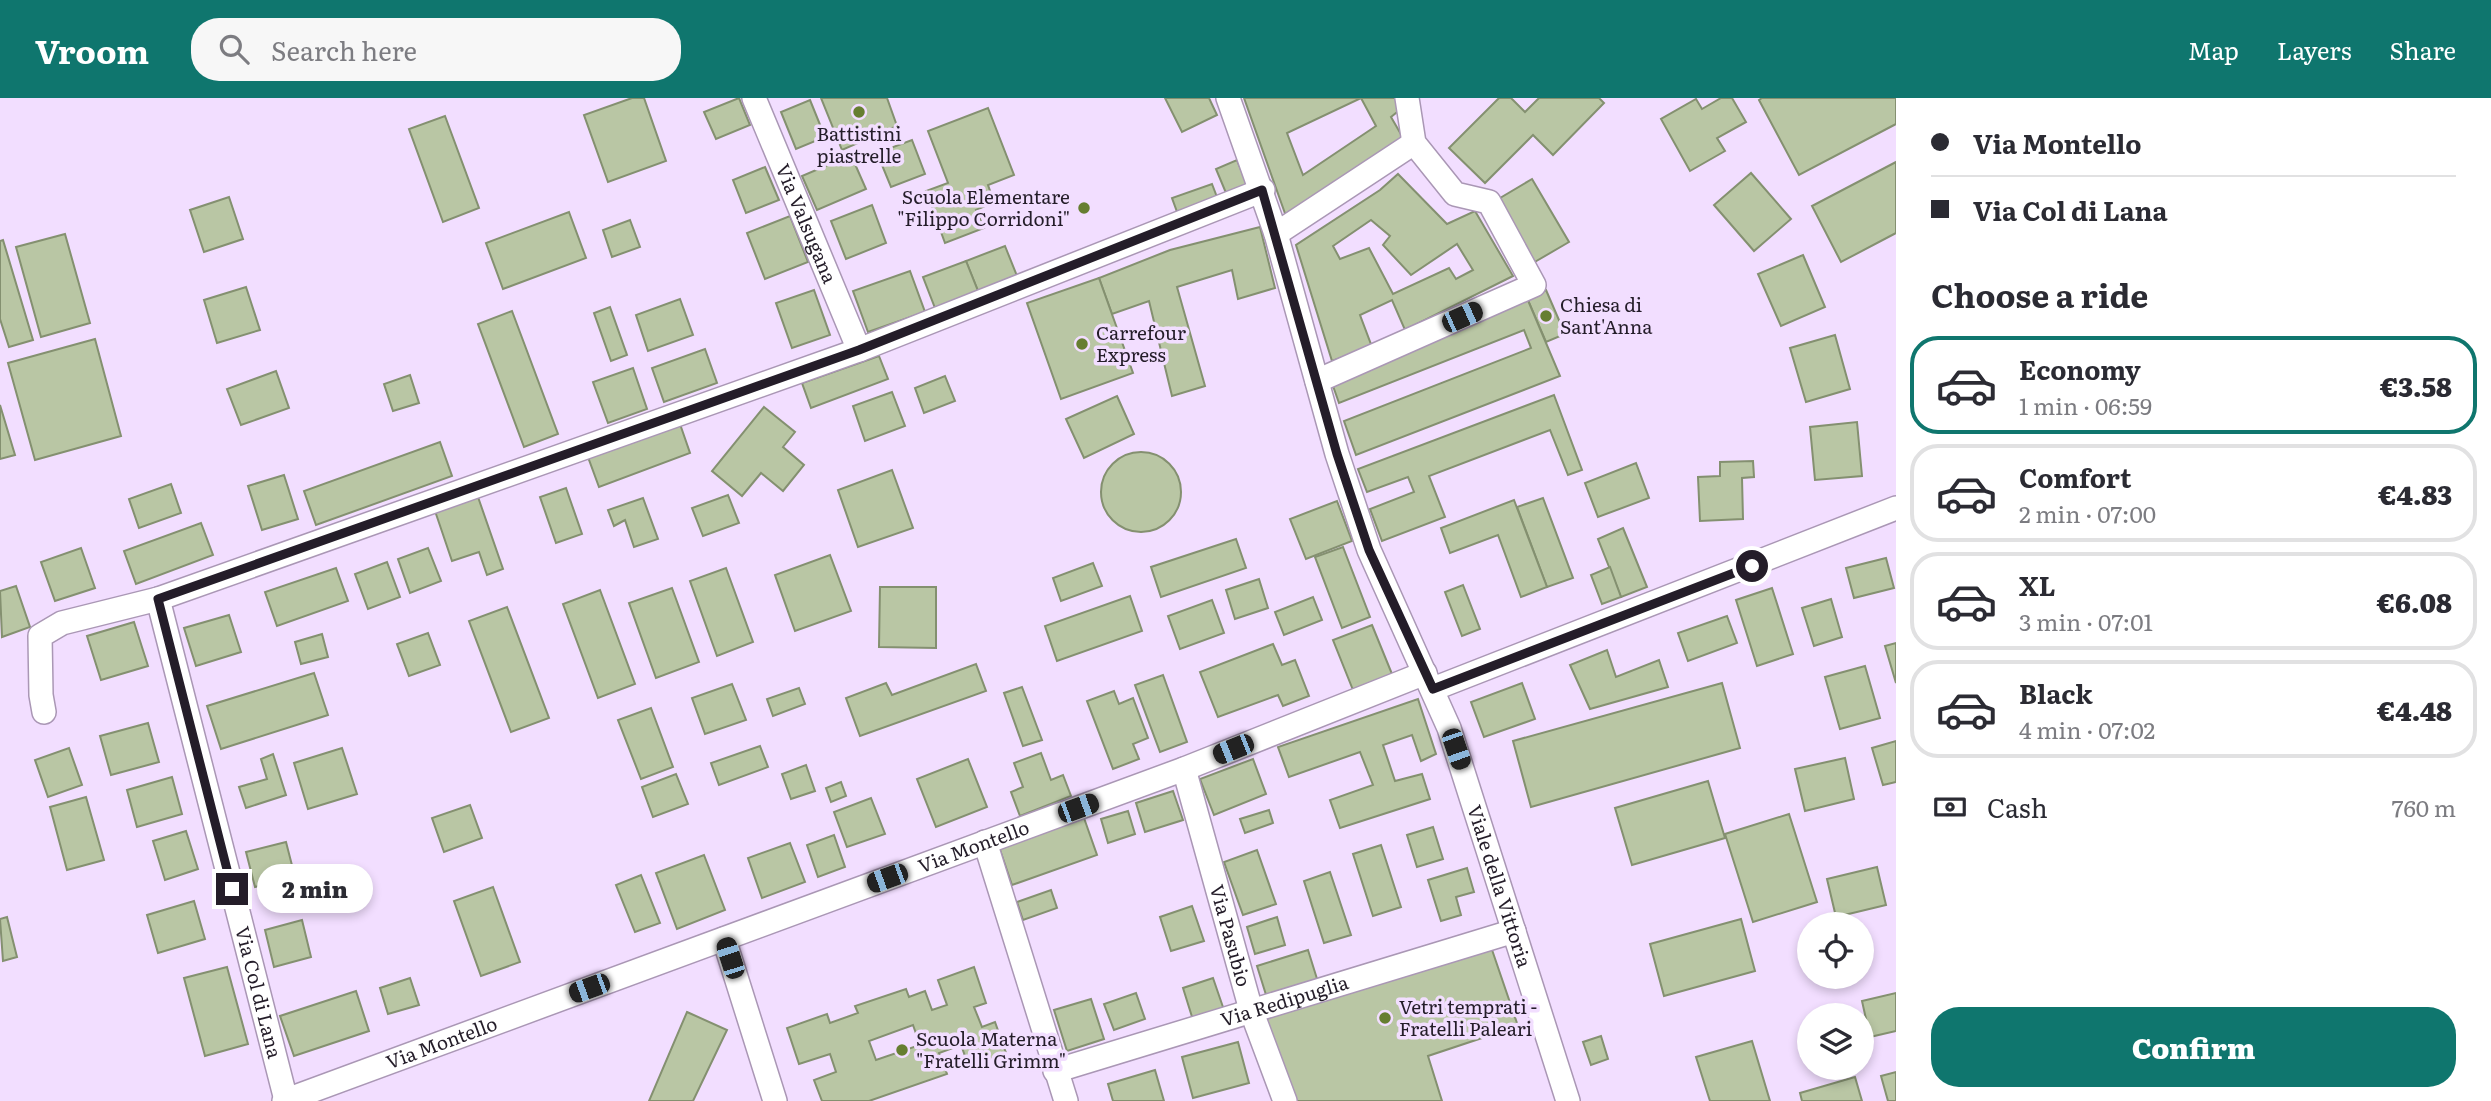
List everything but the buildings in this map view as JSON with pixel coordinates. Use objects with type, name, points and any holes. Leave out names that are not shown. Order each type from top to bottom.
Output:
[{"type":"street","name":"Via Valsugana","points":[[754,98],[859,350]]},
{"type":"street","name":"Viale della Vittoria","points":[[1228,98],[1276,234],[1317,381],[1324,438],[1377,572],[1429,681],[1470,790],[1567,1101]]},
{"type":"street","points":[[1317,381],[1534,285],[1489,202],[1455,194],[1415,143],[1407,98]]},
{"type":"street","points":[[1276,234],[1415,143]]},
{"type":"street","points":[[44,712],[41,695],[40,636],[62,624],[158,599],[859,350],[1262,190]]},
{"type":"street","name":"Via Montello","points":[[285,1101],[1896,508]]},
{"type":"street","name":"Via Col di Lana","points":[[158,599],[285,1101]]},
{"type":"street","name":"Via Pasubio","points":[[1184,769],[1251,1010],[1284,1101]]},
{"type":"street","points":[[985,842],[1066,1101]]},
{"type":"street","name":"Via Redipuglia","points":[[1055,1071],[1514,931]]},
{"type":"street","points":[[724,939],[775,1101]]},
{"type":"place","name":"Battistini piastrelle","points":[[859,112]]},
{"type":"place","name":"Scuola Elementare \"Filippo Corridoni\"","points":[[1084,208]]},
{"type":"place","name":"Chiesa di Sant'Anna","points":[[1546,316]]},
{"type":"place","name":"Carrefour Express","points":[[1082,344]]},
{"type":"place","name":"Vetri temprati - Fratelli Paleari","points":[[1385,1018]]},
{"type":"place","name":"Scuola Materna \"Fratelli Grimm\"","points":[[902,1050]]},
{"type":"route","points":[[232,889],[158,599],[859,350],[1262,190],[1337,454],[1369,550],[1433,689],[1752,566]]}]
